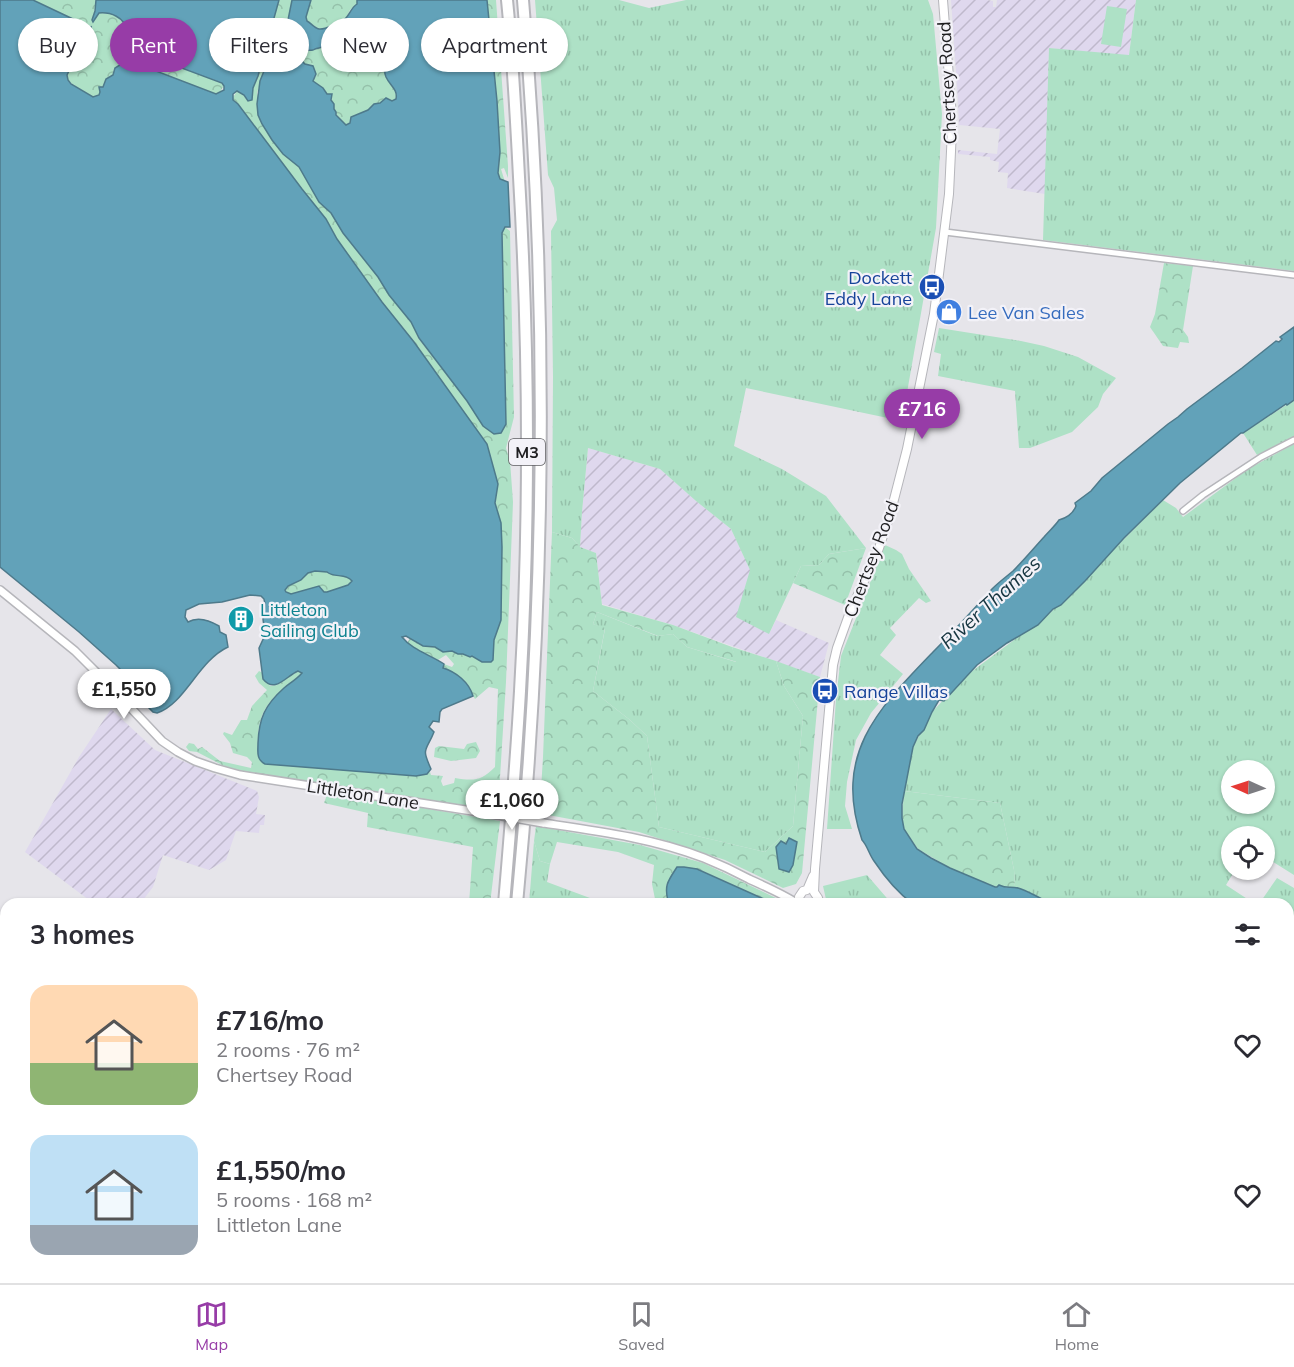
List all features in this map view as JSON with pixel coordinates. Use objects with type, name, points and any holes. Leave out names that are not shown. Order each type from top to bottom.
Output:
[{"type":"highway","name":"M3","points":[[504,898],[520,690],[527,462],[527,378],[521,211],[507,0]]},
{"type":"highway","name":"M3","points":[[519,898],[532,720],[542,443],[537,211],[523,0]]},
{"type":"main road","name":"Chertsey Road","points":[[807,892],[815,869],[833,665],[850,612],[882,540],[899,484],[932,325],[949,194],[952,123],[943,0]]},
{"type":"main road","points":[[800,898],[807,892],[818,898]]},
{"type":"street","points":[[945,232],[1294,275]]},
{"type":"street","points":[[1183,511],[1261,457],[1294,440]]},
{"type":"street","name":"Littleton Lane","points":[[0,590],[75,651],[162,741],[195,761],[240,775],[612,833],[674,848],[718,864],[788,898]]},
{"type":"street","points":[[780,894],[793,896],[807,892]]},
{"type":"shaded area","points":[[951,0],[987,0],[993,1],[993,7],[996,7],[997,0],[1136,0],[1129,55],[1049,48],[1045,194],[1007,188],[1008,173],[998,172],[999,162],[990,160],[990,157],[958,154],[958,150],[997,154],[1000,129],[959,125]]},
{"type":"shaded area","points":[[588,448],[660,469],[731,529],[750,570],[769,634],[776,620],[829,643],[820,677],[673,625],[602,604],[596,553],[580,547]]},
{"type":"shaded area","points":[[111,709],[155,750],[257,791],[259,797],[256,814],[265,815],[264,825],[260,825],[259,833],[236,831],[226,860],[209,870],[163,855],[153,887],[145,898],[86,898],[25,852],[79,757]]},
{"type":"green space","points":[[33,0],[96,0],[93,18],[71,18]]},
{"type":"green space","points":[[279,0],[292,0],[288,18],[274,18]]},
{"type":"green space","points":[[311,0],[357,0],[358,3],[350,10],[346,18],[321,18],[321,29],[309,22],[309,18],[306,17]]},
{"type":"green space","points":[[487,0],[496,0],[497,18],[489,18]]},
{"type":"green space","points":[[535,0],[619,0],[649,8],[686,0],[928,0],[933,14],[942,114],[936,228],[902,421],[746,388],[734,446],[782,469],[826,496],[866,548],[829,554],[819,565],[801,566],[769,634],[736,617],[750,570],[731,529],[660,469],[588,448],[580,547],[572,538],[552,532],[551,231],[557,220],[554,188],[548,175],[540,72],[568,72],[568,18],[536,18]]},
{"type":"green space","points":[[1136,0],[1294,0],[1294,271],[1043,240],[1049,48],[1129,55]]},
{"type":"green space","points":[[1107,6],[1127,9],[1121,47],[1101,44]]},
{"type":"green space","points":[[99,13],[108,13],[119,18],[110,18],[110,72],[114,72],[113,75],[106,79],[103,87],[99,88],[99,95],[94,97],[85,92],[72,84],[67,76],[69,72],[98,72],[98,18],[95,18]]},
{"type":"green space","points":[[321,47],[321,72],[386,72],[395,90],[396,100],[384,99],[373,108],[351,117],[350,122],[346,125],[333,108],[332,95],[327,95],[313,81],[316,76],[312,65],[309,65],[309,50]]},
{"type":"green space","points":[[158,72],[192,72],[222,83],[224,86],[222,93],[216,94]]},
{"type":"green space","points":[[259,72],[264,72],[257,93],[272,140],[283,154],[299,167],[319,202],[331,213],[343,233],[411,322],[419,339],[467,401],[483,426],[501,433],[506,424],[502,233],[505,227],[510,231],[514,417],[506,448],[510,461],[513,502],[498,809],[478,805],[471,807],[245,772],[222,765],[197,752],[189,751],[186,747],[189,743],[194,744],[198,749],[202,747],[220,761],[251,768],[252,762],[247,757],[233,753],[224,732],[232,735],[241,720],[247,720],[252,706],[267,690],[255,676],[259,671],[265,674],[270,686],[277,685],[301,671],[302,675],[278,694],[264,712],[259,728],[258,757],[427,774],[430,772],[431,775],[443,776],[441,781],[443,786],[454,783],[455,778],[472,780],[481,777],[495,767],[498,689],[489,687],[475,699],[469,686],[462,679],[455,673],[442,668],[444,664],[452,667],[454,664],[446,655],[438,660],[407,643],[410,638],[423,646],[435,647],[443,652],[452,651],[491,662],[493,660],[494,640],[501,620],[496,508],[487,444],[414,342],[382,302],[337,239],[326,219],[232,99],[237,91],[242,93],[248,101],[252,100],[253,88]]},
{"type":"green space","points":[[494,72],[501,72],[508,166],[508,178],[504,168],[501,169],[505,182],[500,179],[498,173],[500,152]]},
{"type":"green space","points":[[1164,263],[1193,266],[1183,330],[1189,343],[1180,342],[1178,348],[1163,346],[1150,327],[1155,314]]},
{"type":"green space","points":[[939,328],[1044,346],[1078,357],[1116,378],[1103,394],[1098,407],[1072,432],[1030,448],[1019,448],[1015,391],[938,376],[941,354],[934,352]]},
{"type":"green space","points":[[1294,400],[1294,437],[1257,455],[1243,433]]},
{"type":"green space","points":[[1294,444],[1294,875],[1275,863],[1275,826],[1221,826],[1221,880],[1229,880],[1226,885],[1246,898],[1035,898],[1015,887],[1014,870],[1000,803],[904,791],[913,747],[932,712],[967,675],[1050,613],[1163,500],[1176,508],[1183,517],[1248,469]]},
{"type":"green space","points":[[552,532],[572,538],[580,547],[596,553],[602,605],[673,625],[732,647],[737,662],[687,647],[673,634],[658,636],[597,612],[593,624],[605,628],[593,691],[647,736],[659,827],[765,852],[793,826],[803,716],[784,686],[776,661],[820,677],[802,873],[796,884],[783,888],[725,860],[639,832],[543,814],[540,806]]},
{"type":"green space","points":[[885,545],[902,554],[909,569],[931,601],[926,603],[919,598],[890,628],[896,635],[880,655],[903,674],[871,713],[856,740],[847,782],[845,806],[852,829],[827,829],[841,656]]},
{"type":"green space","points":[[866,548],[845,605],[793,583],[801,566],[819,565],[829,554]]},
{"type":"green space","points":[[315,571],[347,577],[352,581],[348,585],[327,592],[324,592],[321,587],[298,593],[285,591],[288,586]]},
{"type":"green space","points":[[597,612],[657,636],[673,634],[687,647],[736,662],[732,647],[776,661],[784,686],[803,716],[793,826],[765,852],[659,827],[647,736],[593,691],[605,629],[593,624]]},
{"type":"green space","points":[[476,742],[480,751],[476,758],[451,761],[434,757],[435,748],[439,746],[464,749],[467,744]]},
{"type":"green space","points":[[904,791],[1000,803],[1014,870],[1015,887],[995,887],[950,868],[918,849],[904,829],[902,818]]},
{"type":"green space","points":[[328,792],[500,821],[491,898],[469,898],[473,847],[367,827],[368,813],[324,803]]},
{"type":"green space","points":[[536,826],[640,845],[703,863],[776,898],[762,898],[698,869],[667,883],[667,898],[655,898],[652,884],[654,865],[618,852],[557,842],[550,864],[540,861],[534,841]]},
{"type":"green space","points":[[534,841],[540,861],[550,864],[547,882],[590,898],[529,898]]},
{"type":"green space","points":[[867,875],[887,898],[826,898],[823,886]]},
{"type":"green space","points":[[1277,878],[1294,888],[1294,898],[1263,898]]},
{"type":"water","points":[[0,0],[33,0],[71,18],[18,18],[18,72],[68,72],[68,80],[71,84],[93,97],[99,95],[99,87],[103,87],[106,79],[114,72],[159,72],[216,94],[224,90],[222,83],[192,72],[197,72],[197,18],[118,18],[108,13],[99,13],[96,18],[93,18],[96,0],[279,0],[274,18],[209,18],[209,72],[259,72],[253,88],[252,100],[248,101],[237,91],[233,94],[233,100],[326,219],[337,239],[382,302],[414,342],[487,444],[498,484],[495,503],[501,523],[502,547],[501,620],[494,640],[493,660],[482,662],[472,656],[452,651],[443,652],[435,647],[423,646],[406,636],[402,637],[416,649],[444,664],[443,668],[461,678],[473,696],[442,709],[439,722],[433,721],[429,727],[434,732],[425,753],[431,769],[427,774],[416,776],[265,764],[260,760],[259,734],[264,712],[277,694],[302,673],[298,671],[272,685],[263,679],[259,648],[265,635],[263,619],[265,604],[261,596],[250,595],[222,602],[199,604],[186,610],[185,617],[188,622],[196,619],[204,620],[219,626],[220,632],[226,635],[228,647],[208,662],[176,701],[157,713],[149,708],[127,676],[79,632],[0,567]],"holes":[[[315,571],[347,577],[352,581],[348,585],[327,592],[319,586],[291,594],[285,590],[308,573]]]},
{"type":"water","points":[[292,0],[311,0],[306,17],[288,18]]},
{"type":"water","points":[[357,0],[487,0],[489,18],[421,18],[421,72],[494,72],[500,152],[498,173],[500,179],[508,182],[510,227],[505,227],[502,233],[506,424],[501,433],[494,434],[483,426],[419,338],[411,322],[343,233],[331,213],[319,202],[299,167],[283,154],[272,140],[258,115],[260,81],[264,72],[309,72],[309,65],[313,66],[316,74],[313,81],[327,94],[332,94],[331,100],[336,115],[346,125],[350,123],[351,117],[368,110],[374,104],[386,98],[392,101],[396,99],[395,90],[385,72],[409,72],[409,18],[346,18],[357,4]]},
{"type":"water","points":[[309,23],[321,29],[321,47],[309,50]]},
{"type":"water","name":"River Thames","points":[[1294,327],[1294,400],[1241,433],[1180,483],[1061,605],[1053,609],[1038,625],[1007,643],[977,665],[944,701],[939,700],[913,747],[902,804],[902,818],[904,829],[917,849],[950,868],[995,887],[999,885],[1018,888],[1040,898],[906,898],[882,873],[872,858],[862,840],[854,810],[853,782],[857,758],[878,714],[992,589],[1017,567],[1059,520],[1071,513],[1076,506],[1075,503],[1187,409],[1276,341],[1279,342],[1282,339],[1280,337]]},
{"type":"water","points":[[789,838],[797,842],[793,865],[789,872],[779,869],[776,847],[781,841],[786,844]]},
{"type":"water","points":[[677,867],[697,869],[762,898],[667,898],[666,891]]},
{"type":"place","name":"Dockett Eddy Lane","points":[[932,287]]},
{"type":"place","name":"Lee Van Sales","points":[[949,312]]},
{"type":"place","name":"Littleton Sailing Club","points":[[241,619]]},
{"type":"place","name":"Range Villas","points":[[825,691]]}]
